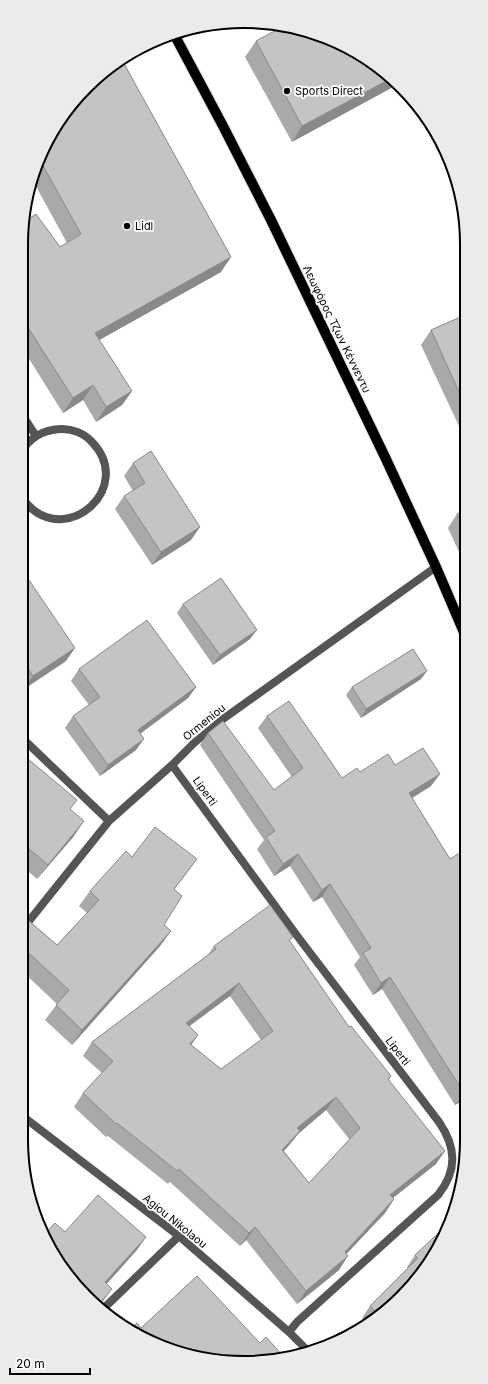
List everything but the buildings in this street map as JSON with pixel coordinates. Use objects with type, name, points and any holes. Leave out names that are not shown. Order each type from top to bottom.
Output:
[{"type":"main road","name":"Λεωφόρος Τζων Κέννεντυ","points":[[176,39],[271,220],[385,457],[460,623]]},
{"type":"street","points":[[28,424],[36,436]]},
{"type":"street","points":[[28,443],[36,436],[48,430],[62,428],[76,431],[89,438],[98,449],[104,462],[106,476],[103,490],[96,502],[85,512],[71,518],[55,519],[40,514],[28,505]]},
{"type":"street","name":"Ormeniou","points":[[28,922],[109,821],[172,765],[194,743],[223,719],[436,567]]},
{"type":"street","points":[[28,744],[109,821]]},
{"type":"street","name":"Liperti","points":[[172,765],[298,937],[439,1122],[449,1140],[452,1152],[453,1163],[451,1174],[446,1185],[438,1195],[297,1322],[289,1332]]},
{"type":"street","name":"Agiou Nikolaou","points":[[28,1120],[179,1236],[289,1332],[305,1348]]},
{"type":"street","points":[[106,1306],[179,1236]]},
{"type":"place","name":"Sports Direct","points":[[287,91]]},
{"type":"place","name":"Lidl","points":[[127,226]]}]
